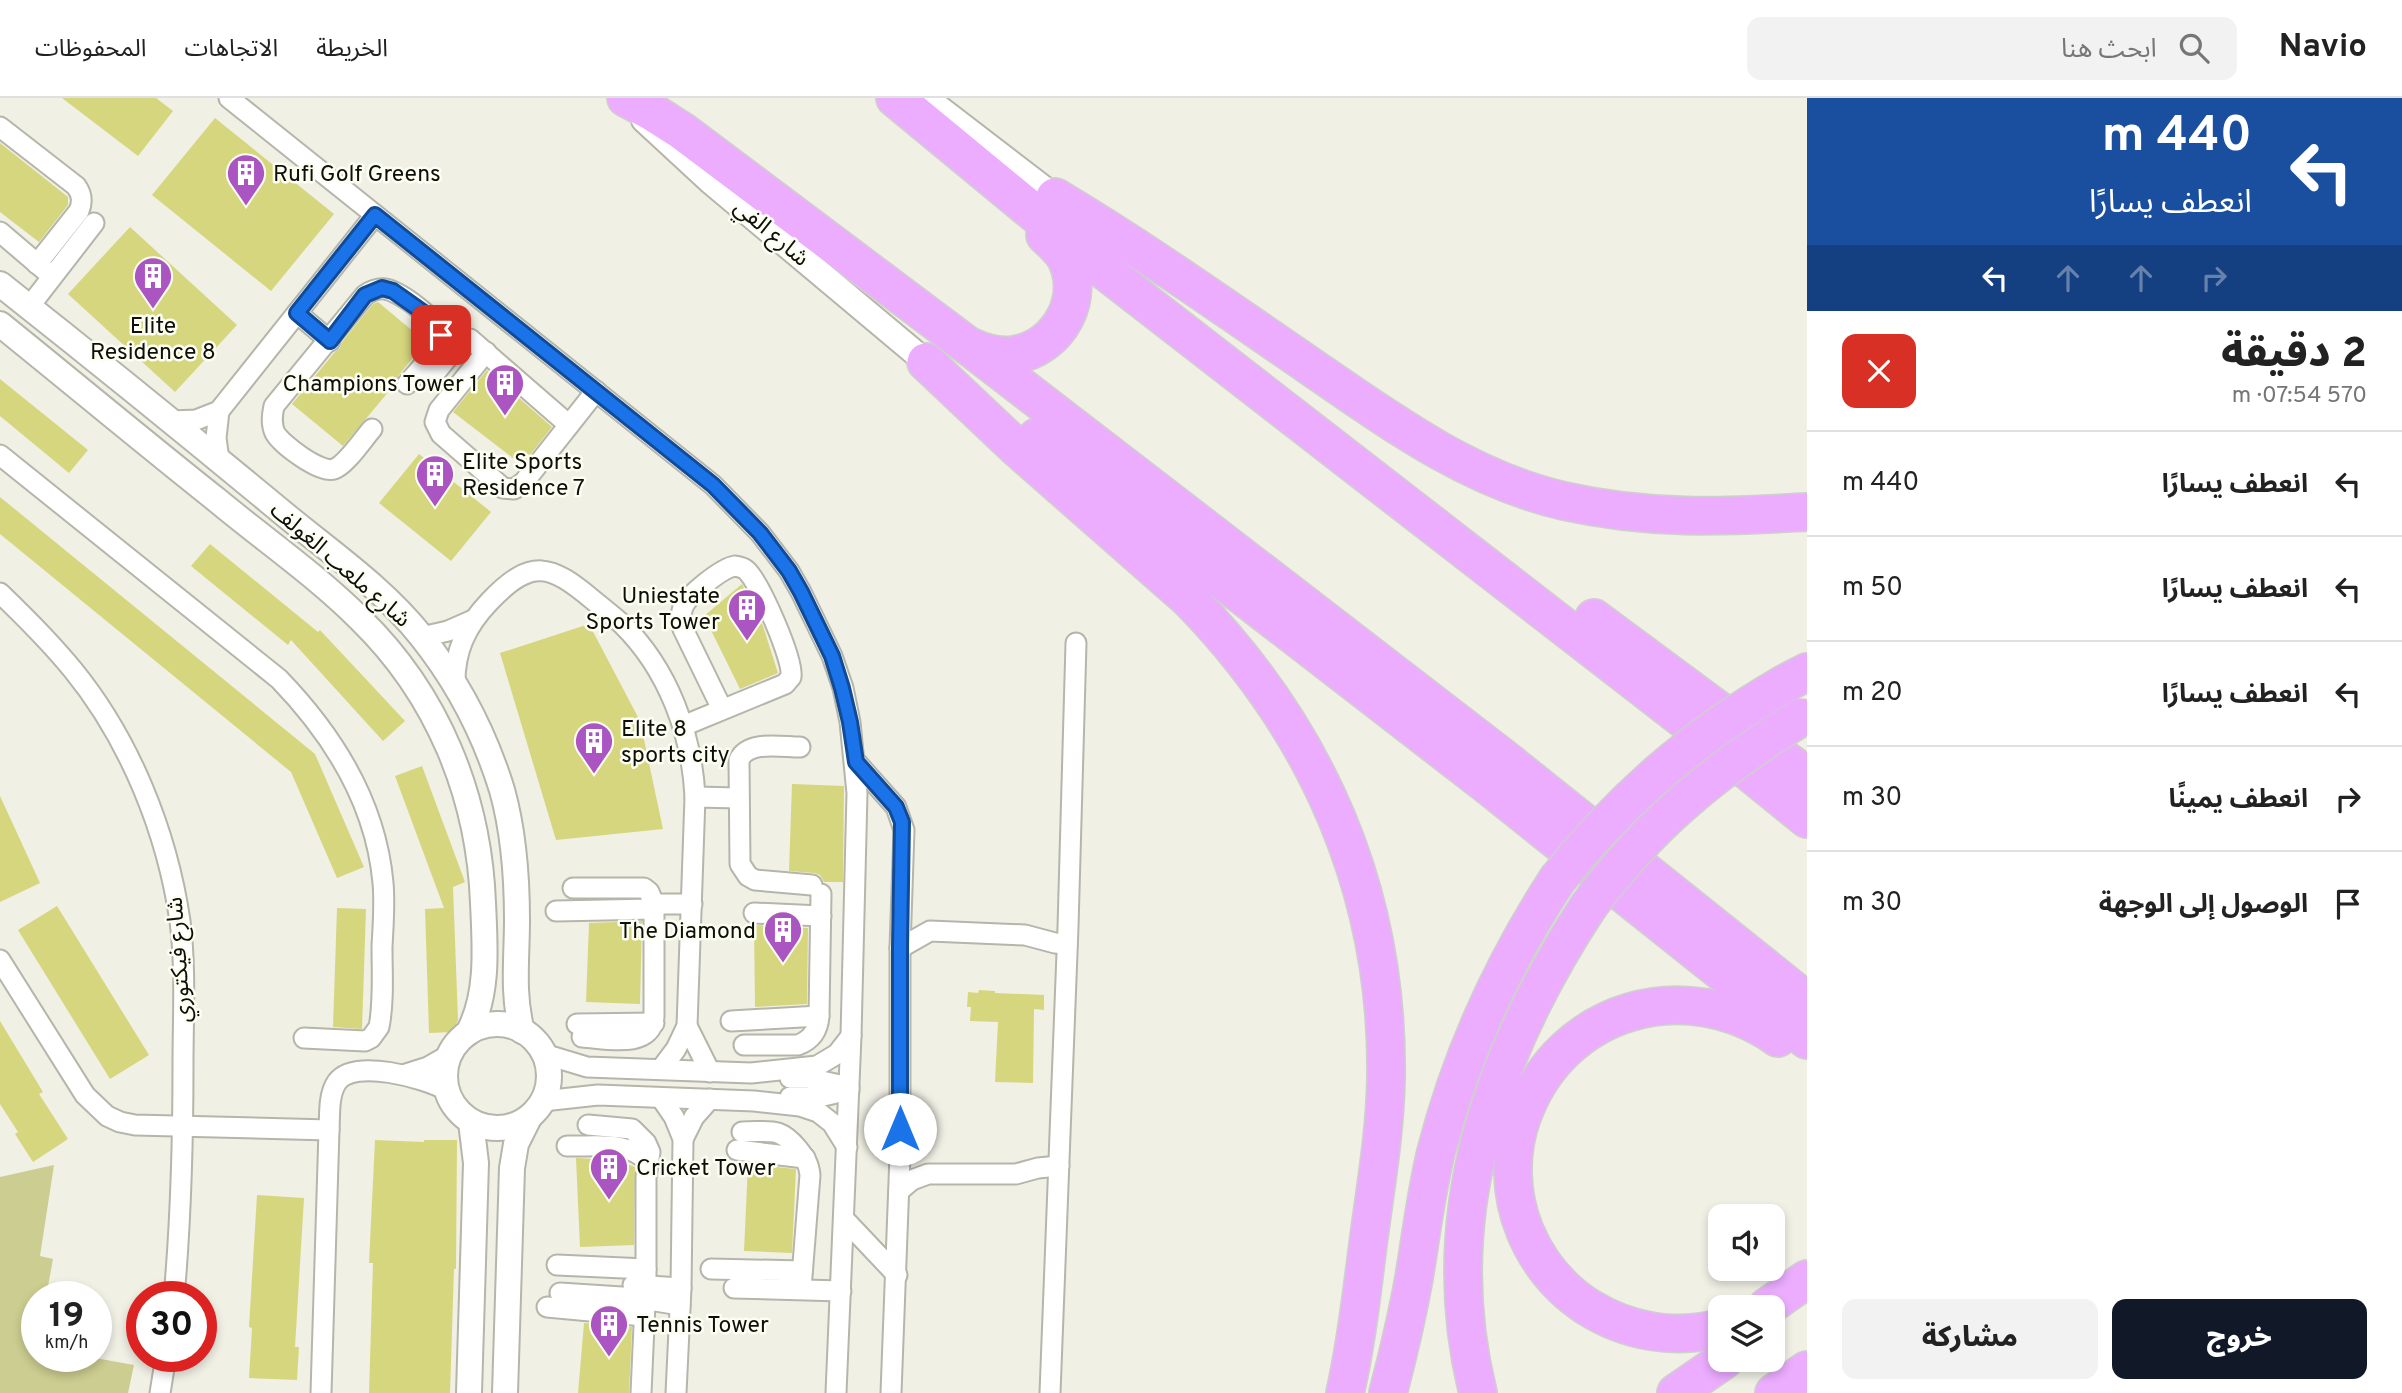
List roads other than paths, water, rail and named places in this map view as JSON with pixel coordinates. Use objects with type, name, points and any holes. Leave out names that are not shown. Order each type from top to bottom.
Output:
[{"type":"highway","points":[[623,98],[649,110],[682,131],[967,345],[1494,770],[1807,1040]]},
{"type":"highway","points":[[895,98],[1101,268],[1622,655],[1807,776]]},
{"type":"highway","points":[[967,345],[1000,356],[1033,350],[1059,329],[1066,319],[1072,297],[1071,275],[1063,253],[1025,218],[1000,184]]},
{"type":"highway","points":[[1055,197],[1134,245],[1409,433],[1488,475],[1562,500],[1652,515],[1713,517],[1807,512]]},
{"type":"highway","points":[[1055,197],[1111,245],[1622,655],[1807,819]]},
{"type":"highway","points":[[926,362],[1016,420],[1807,1001]]},
{"type":"highway","points":[[926,362],[1017,449],[1214,625],[1238,652],[1281,710],[1306,753],[1334,811],[1360,885],[1377,961],[1386,1077],[1381,1156],[1357,1335],[1345,1393]]},
{"type":"highway","points":[[1388,1393],[1408,1307],[1436,1155],[1460,1072],[1507,963],[1557,880],[1608,820],[1669,762],[1713,728],[1796,678]]},
{"type":"highway","points":[[1476,1386],[1465,1316],[1465,1220],[1480,1141],[1504,1064],[1520,1026],[1558,954],[1588,907],[1630,854],[1689,796],[1755,746],[1805,716]]},
{"type":"highway","points":[[1708,1330],[1677,1334],[1637,1328],[1599,1314],[1566,1290],[1540,1260],[1530,1242],[1517,1205],[1513,1164],[1519,1125],[1535,1087],[1559,1055],[1574,1041],[1609,1020],[1647,1007],[1687,1005],[1727,1012],[1764,1028],[1807,1063]]},
{"type":"highway","points":[[1784,1295],[1807,1279]]},
{"type":"highway","points":[[1785,1317],[1807,1301]]},
{"type":"highway","points":[[1774,1393],[1807,1370]]},
{"type":"highway","points":[[1676,1393],[1708,1371]]},
{"type":"street","points":[[229,98],[713,485],[760,533],[780,560],[801,592],[832,656],[850,722],[857,793],[851,1036],[836,1393]]},
{"type":"street","name":"شارع الفي","points":[[623,98],[710,181],[926,362]]},
{"type":"street","points":[[926,98],[1055,197]]},
{"type":"street","points":[[0,127],[76,186],[82,198],[79,211],[37,264]]},
{"type":"street","points":[[172,422],[196,420],[219,411],[375,215]]},
{"type":"street","points":[[29,307],[94,223]]},
{"type":"street","points":[[0,232],[53,277]]},
{"type":"street","name":"شارع ملعب الغولف","points":[[0,284],[326,548],[378,592],[422,637],[474,719],[489,754],[511,827],[516,865],[516,1000],[522,1031]]},
{"type":"street","points":[[372,429],[341,466],[328,470],[314,466],[278,437],[274,430],[272,414],[274,406],[365,295],[376,289],[393,291],[434,320],[441,335],[438,345],[407,384]]},
{"type":"street","points":[[297,313],[330,341]]},
{"type":"street","name":"شارع ملعب الغولف","points":[[0,324],[360,619],[410,678],[447,741],[470,806],[482,874],[482,989],[478,1012],[468,1033]]},
{"type":"street","points":[[439,375],[462,340],[468,338],[569,425]]},
{"type":"street","points":[[480,347],[439,410],[435,422],[441,434],[498,484],[508,489],[520,486],[596,391]]},
{"type":"street","points":[[219,411],[216,438],[219,460]]},
{"type":"street","points":[[0,455],[279,679],[306,707],[349,770],[365,805],[377,842],[384,885],[381,1020],[376,1033],[365,1041],[304,1038]]},
{"type":"street","points":[[234,515],[243,506],[255,504],[310,545],[326,548]]},
{"type":"street","points":[[753,580],[780,560]]},
{"type":"street","points":[[683,726],[789,681],[792,672],[776,625],[753,580],[741,568],[729,567],[689,598],[682,610],[683,629],[722,709]]},
{"type":"street","points":[[455,686],[456,658],[473,620],[513,579],[524,573],[537,571],[561,576],[622,625],[639,644],[666,686],[683,726],[690,754],[695,797],[687,1026],[662,1069]]},
{"type":"street","name":"شارع فيكتوري","points":[[0,593],[74,670],[98,706],[140,781],[170,874],[180,922],[183,977],[183,1128],[175,1281]]},
{"type":"street","points":[[422,637],[448,631],[473,620]]},
{"type":"street","points":[[1050,1393],[1068,935],[1076,643]]},
{"type":"street","points":[[800,747],[753,747],[744,751],[739,760],[740,864],[743,871],[755,880],[855,895]]},
{"type":"street","points":[[856,762],[896,807],[902,822],[900,1155],[891,1393]]},
{"type":"street","points":[[695,797],[739,798]]},
{"type":"street","points":[[573,888],[644,888],[649,892],[654,906],[654,1023],[645,1036],[635,1040],[579,1031]]},
{"type":"street","points":[[746,892],[817,889]]},
{"type":"street","points":[[744,1045],[798,1045],[816,1031],[819,1016],[821,916],[817,889]]},
{"type":"street","points":[[556,911],[691,904]]},
{"type":"street","points":[[901,906],[909,916],[930,932]]},
{"type":"street","points":[[754,913],[821,916]]},
{"type":"street","points":[[900,947],[930,932],[1025,935],[1055,943],[1068,935]]},
{"type":"street","points":[[0,960],[85,1095],[95,1107],[120,1122],[183,1128],[329,1130]]},
{"type":"street","points":[[731,1021],[819,1016]]},
{"type":"street","points":[[505,1393],[512,1168],[516,1144],[536,1109],[549,1078],[544,1054],[531,1037],[522,1031],[495,1024],[468,1033],[457,1042],[449,1055],[445,1068],[446,1090],[456,1110],[471,1122],[485,1128],[516,1125],[536,1109],[598,1095],[754,1101],[800,1106],[818,1112],[832,1123],[847,1147]]},
{"type":"street","points":[[687,1026],[710,1072]]},
{"type":"street","points":[[544,1054],[587,1067],[751,1073],[817,1066],[837,1054],[851,1036]]},
{"type":"street","points":[[404,1074],[428,1067],[449,1055]]},
{"type":"street","points":[[321,1393],[332,1094],[341,1078],[357,1072],[404,1074],[426,1080],[446,1090]]},
{"type":"street","points":[[751,1073],[767,1077],[808,1078],[849,1089]]},
{"type":"street","points":[[754,1101],[772,1096],[819,1097],[849,1089]]},
{"type":"street","points":[[661,1098],[674,1117],[683,1139],[676,1393]]},
{"type":"street","points":[[683,1139],[694,1117],[710,1099]]},
{"type":"street","points":[[469,1393],[476,1163],[471,1122]]},
{"type":"street","points":[[588,1125],[632,1129],[649,1147],[641,1393]]},
{"type":"street","points":[[739,1141],[805,1158],[810,1175],[801,1280]]},
{"type":"street","points":[[567,1146],[628,1148],[638,1152],[648,1162]]},
{"type":"street","points":[[900,1155],[928,1174]]},
{"type":"street","points":[[899,1192],[912,1180],[928,1174],[1016,1174],[1037,1181],[1059,1175]]},
{"type":"street","points":[[844,1219],[897,1275]]},
{"type":"street","points":[[711,1269],[801,1280],[841,1291]]},
{"type":"street","points":[[734,1288],[801,1280]]},
{"type":"street","points":[[645,1293],[556,1287],[680,1297]]},
{"type":"street","points":[[160,1393],[163,1372]]},
{"type":"place","name":"Rufi Golf Greens","points":[[246,207]]},
{"type":"place","name":"Elite Residence 8","points":[[153,310]]},
{"type":"place","name":"Champions Tower 1","points":[[505,417]]},
{"type":"place","name":"Elite Sports Residence 7","points":[[435,508]]},
{"type":"place","name":"Uniestate Sports Tower","points":[[747,642]]},
{"type":"place","name":"Elite 8 sports city","points":[[594,775]]},
{"type":"place","name":"The Diamond","points":[[783,964]]},
{"type":"place","name":"Cricket Tower","points":[[609,1201]]},
{"type":"place","name":"Tennis Tower","points":[[609,1358]]}]
